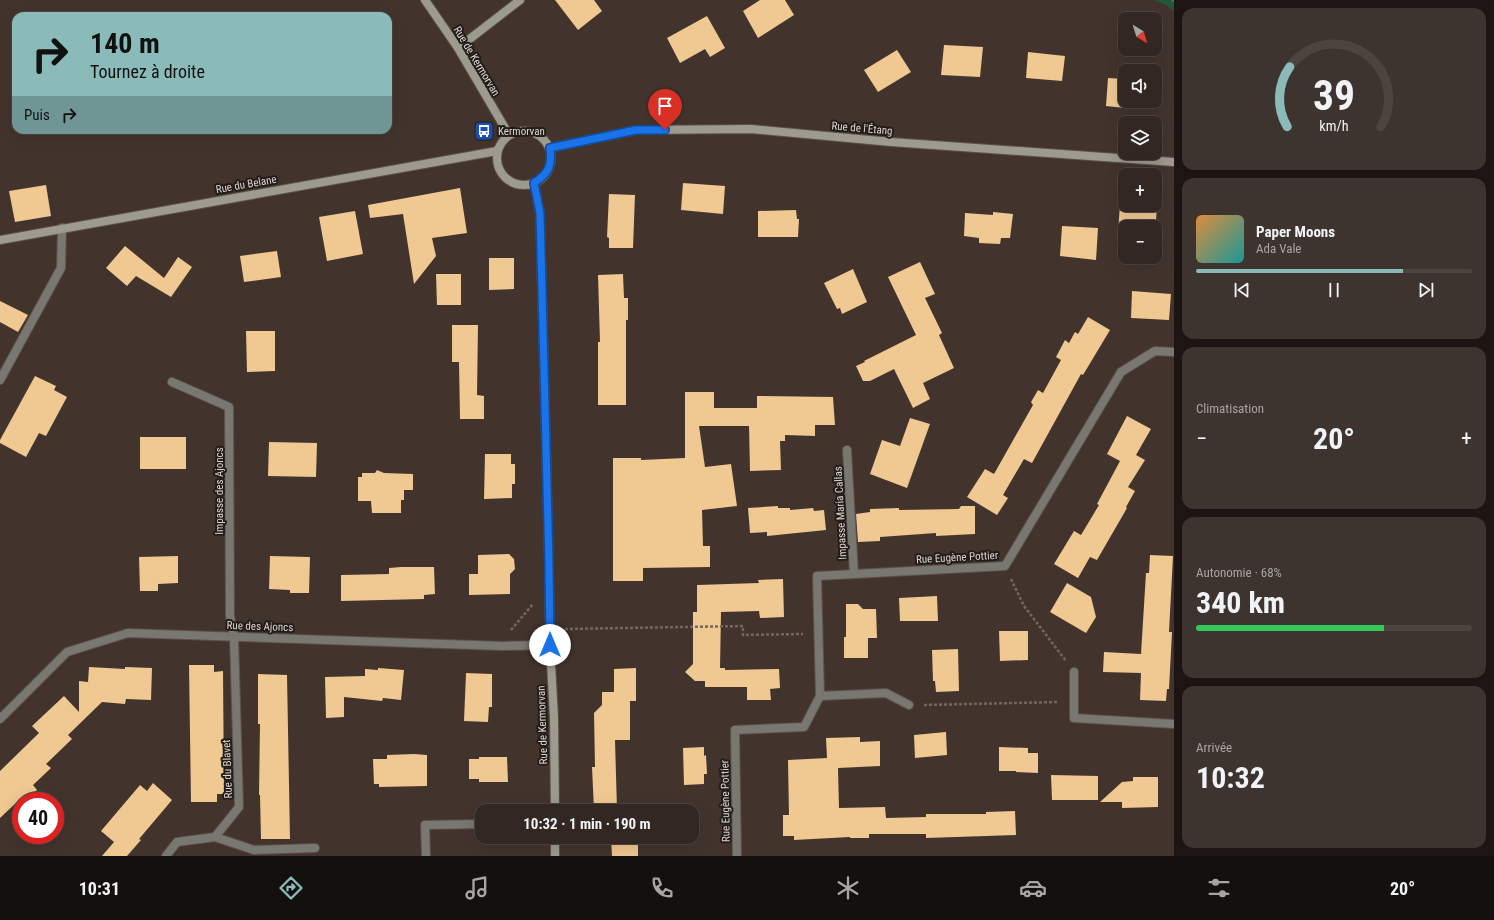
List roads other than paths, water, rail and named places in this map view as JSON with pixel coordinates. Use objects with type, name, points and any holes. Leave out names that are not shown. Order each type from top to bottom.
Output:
[{"type":"street","name":"Rue de Kermorvan","points":[[425,0],[458,48],[508,135]]},
{"type":"street","points":[[458,48],[520,0]]},
{"type":"street","name":"Rue de l'Étang","points":[[550,148],[636,130],[751,129],[891,142],[1174,162]]},
{"type":"street","points":[[528,130],[537,133],[545,140],[550,148],[551,159],[549,169],[543,177],[534,183],[525,185],[509,181],[498,168],[496,160],[497,151],[501,142],[508,135],[518,131],[528,130]]},
{"type":"street","name":"Rue du Belane","points":[[0,240],[497,151]]},
{"type":"street","name":"Rue de Kermorvan","points":[[534,183],[540,213],[550,585],[550,645],[554,718],[554,804]]},
{"type":"street","points":[[0,380],[61,268],[62,228]]},
{"type":"street","name":"Rue Eugène Pottier","points":[[737,856],[735,730],[804,727],[820,696],[817,576],[1005,566],[1121,372],[1155,351],[1174,352]]},
{"type":"street","name":"Impasse des Ajoncs","points":[[172,382],[229,407],[230,616],[234,637]]},
{"type":"street","name":"Impasse Maria Callas","points":[[847,450],[854,574]]},
{"type":"street","name":"Rue des Ajoncs","points":[[0,719],[67,652],[128,632],[502,646],[550,645]]},
{"type":"street","name":"Rue du Blavet","points":[[215,837],[239,807],[234,637]]},
{"type":"street","points":[[1074,672],[1074,718],[1174,724]]},
{"type":"street","points":[[820,696],[886,692],[909,705]]},
{"type":"street","points":[[426,856],[425,825],[475,824]]},
{"type":"street","points":[[166,856],[177,842],[215,837],[254,850],[315,848]]},
{"type":"street","points":[[555,844],[555,856]]},
{"type":"place","name":"Kermorvan","points":[[484,131]]}]
